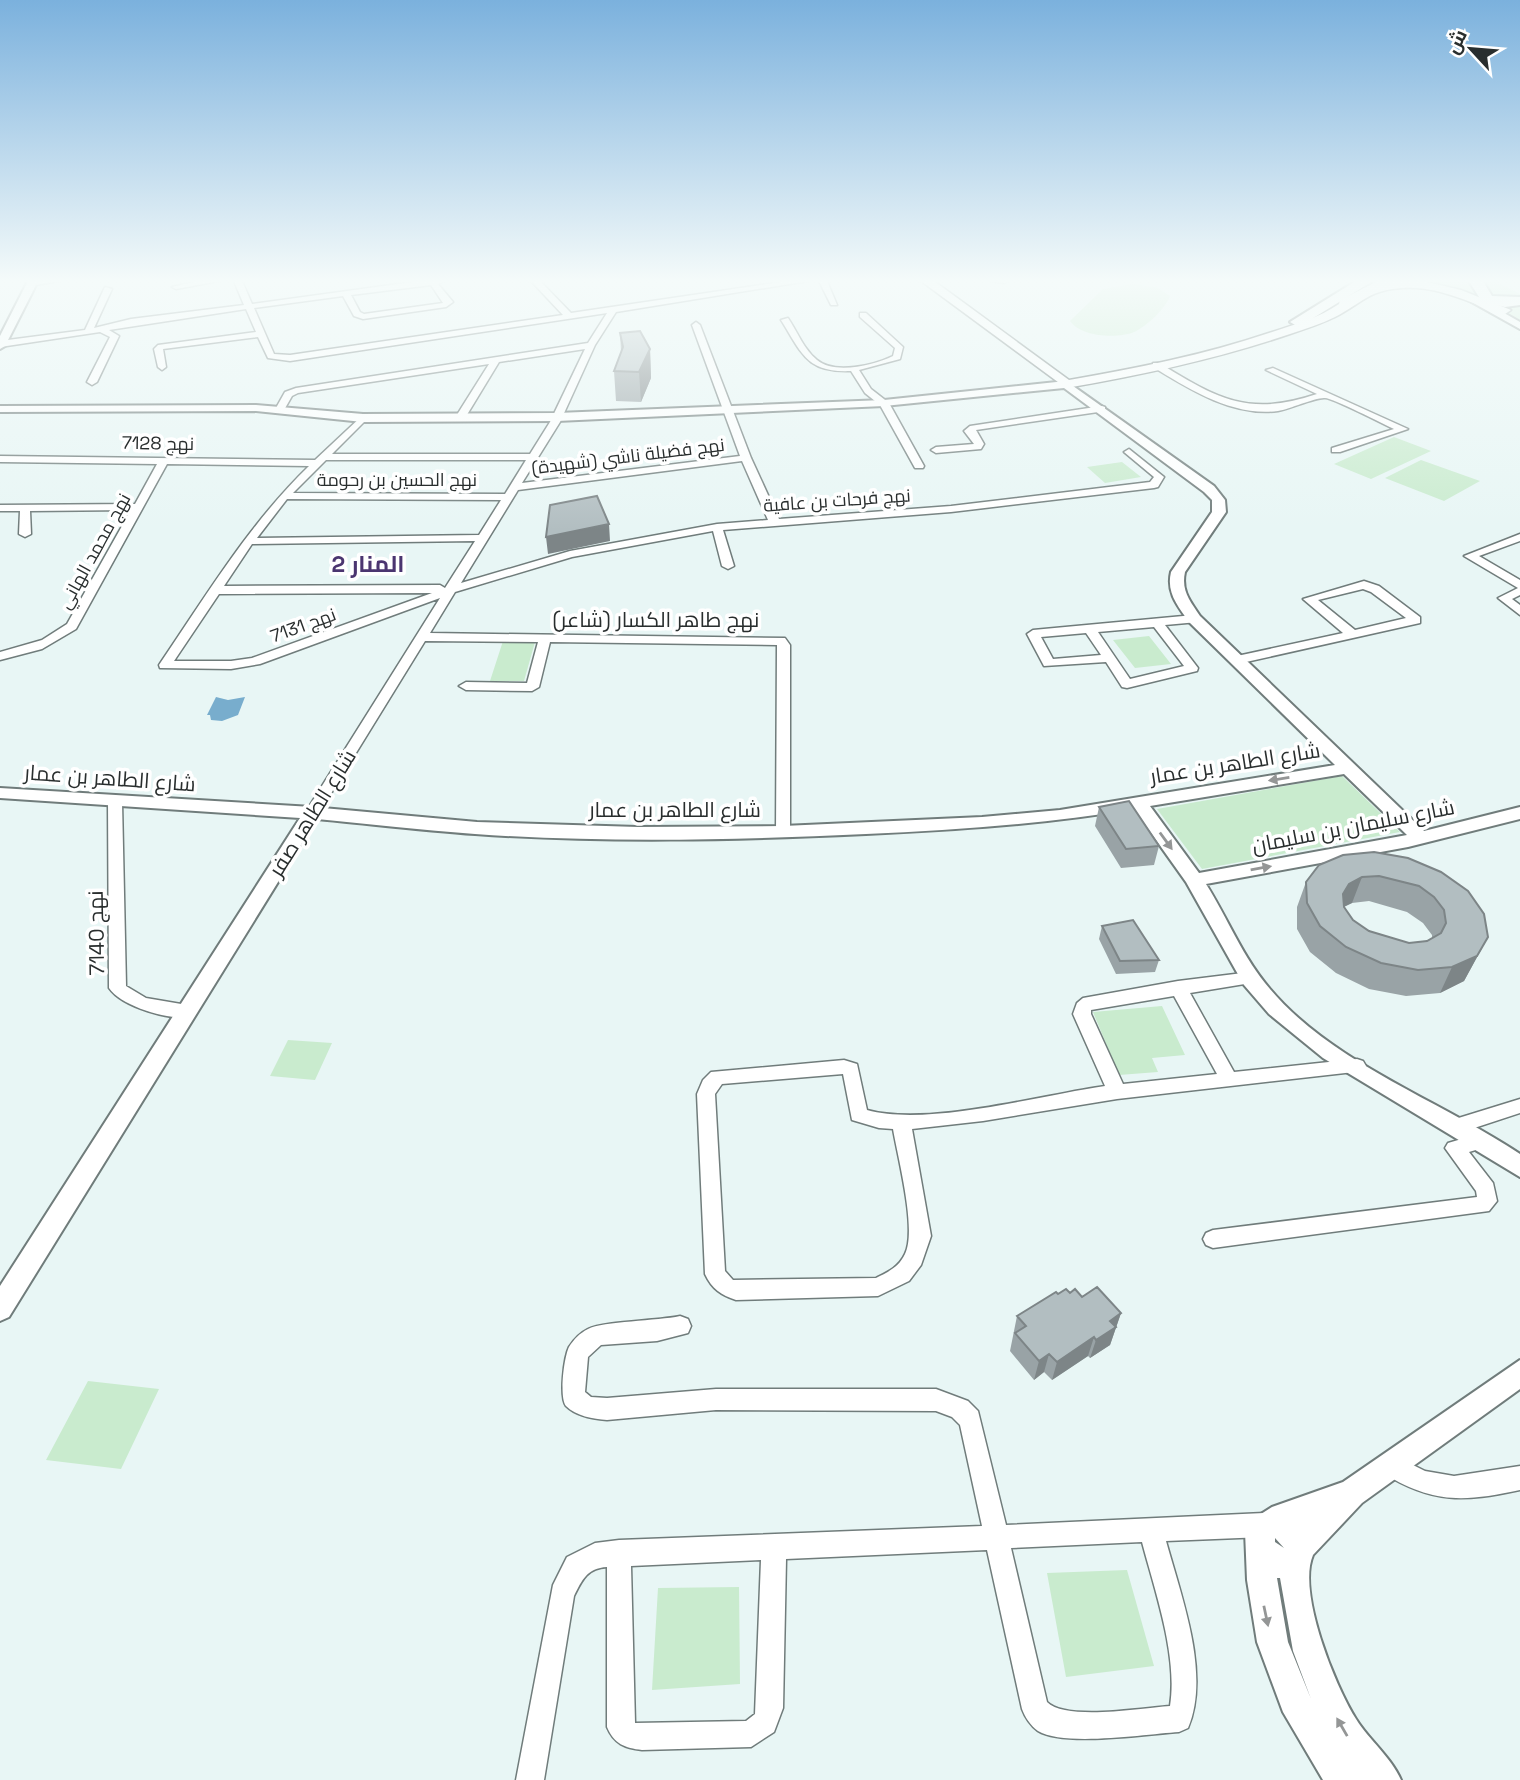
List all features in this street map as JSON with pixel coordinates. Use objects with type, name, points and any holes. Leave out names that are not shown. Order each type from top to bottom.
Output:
[{"type":"main road","points":[[1039,364],[1066,384],[1169,364]]},
{"type":"main road","points":[[1158,367],[1169,364]]},
{"type":"street","points":[[92,382],[101,364]]},
{"type":"street","points":[[281,408],[288,394],[296,391],[460,364]]},
{"type":"street","points":[[460,418],[493,364]]},
{"type":"street","name":"شارع الطاهر صفر","points":[[0,1309],[453,589],[557,417],[582,364]]},
{"type":"street","points":[[711,364],[746,458],[774,520]]},
{"type":"street","points":[[815,364],[832,369],[875,364]]},
{"type":"street","points":[[1158,367],[1225,399],[1250,407],[1282,407],[1326,394]]},
{"type":"street","points":[[853,368],[868,391],[884,403],[919,466]]},
{"type":"street","points":[[1270,370],[1403,429],[1336,450]]},
{"type":"street","points":[[0,409],[281,408],[363,418],[557,417],[884,403],[1066,384],[1209,489],[1220,506],[1210,528],[1180,564],[1175,576],[1176,590],[1194,619],[1420,838]]},
{"type":"street","points":[[936,450],[977,447],[979,443],[970,430],[973,428],[1102,409]]},
{"type":"street","points":[[216,590],[284,496],[363,418]]},
{"type":"street","name":"نهج فرحات بن عافية","points":[[453,589],[553,558],[717,527],[774,520],[846,518],[1142,488],[1154,485],[1159,477],[1129,452],[1156,448]]},
{"type":"street","name":"نهج 7128","points":[[0,459],[163,461],[532,457]]},
{"type":"street","name":"نهج فضيلة ناشي (شهيدة)","points":[[512,492],[746,458]]},
{"type":"street","name":"نهج محمد الهاني","points":[[0,656],[41,646],[58,638],[72,626],[163,461]]},
{"type":"street","name":"نهج الحسين بن رحومة","points":[[284,496],[512,492]]},
{"type":"street","points":[[0,508],[139,506]]},
{"type":"street","points":[[25,508],[25,534]]},
{"type":"street","points":[[717,527],[728,566]]},
{"type":"street","points":[[1520,537],[1471,557],[1520,585]]},
{"type":"street","points":[[249,541],[484,538]]},
{"type":"street","points":[[1237,660],[1416,620],[1375,589],[1364,585],[1309,599],[1352,634]]},
{"type":"street","points":[[216,590],[453,589]]},
{"type":"street","name":"نهج 7131","points":[[216,590],[165,665],[176,667],[255,660],[453,589]]},
{"type":"street","points":[[1520,591],[1504,598],[1520,611]]},
{"type":"street","points":[[1107,658],[1049,663],[1033,634],[1194,619]]},
{"type":"street","points":[[1090,629],[1127,684],[1191,670],[1191,664],[1158,624]]},
{"type":"street","name":"نهج طاهر الكسار (شاعر)","points":[[423,637],[781,641],[785,645],[783,832]]},
{"type":"street","points":[[466,686],[532,687],[545,638]]},
{"type":"street","name":"شارع الطاهر بن عمار","points":[[0,793],[312,813],[477,828],[638,833],[783,832],[982,823],[1060,816],[1346,768]]},
{"type":"street","name":"نهج 7140","points":[[115,802],[118,988],[125,996],[140,1003],[187,1011]]},
{"type":"street","points":[[1138,802],[1194,880],[1251,978],[1275,1008],[1314,1039],[1459,1125],[1520,1167]]},
{"type":"street","name":"شارع سليمان بن سليمان","points":[[1194,880],[1420,838],[1520,813]]},
{"type":"street","points":[[1117,1092],[1082,1014],[1083,1007],[1098,999],[1251,978]]},
{"type":"street","points":[[1178,987],[1229,1079]]},
{"type":"street","points":[[901,1122],[920,1236],[914,1259],[902,1275],[878,1287],[736,1291],[726,1287],[715,1274],[706,1094],[709,1085],[717,1077],[844,1067],[851,1069],[859,1115],[875,1122],[901,1122],[971,1116],[1117,1092],[1357,1066]]},
{"type":"street","points":[[1459,1125],[1520,1105]]},
{"type":"street","points":[[1213,1238],[1482,1205],[1487,1201],[1486,1189],[1455,1148],[1482,1141]]},
{"type":"street","points":[[680,1326],[657,1331],[597,1335],[585,1343],[577,1354],[573,1397],[582,1406],[594,1410],[668,1402],[936,1401],[960,1409],[970,1419],[1035,1709],[1047,1721],[1076,1726],[1179,1719],[1186,1709],[1184,1672],[1151,1529]]},
{"type":"street","points":[[1266,1532],[1352,1493],[1520,1373]]},
{"type":"street","points":[[1391,1465],[1421,1482],[1452,1489],[1520,1478]]},
{"type":"street","points":[[1297,1554],[1352,1493]]},
{"type":"street","points":[[530,1780],[562,1594],[576,1566],[595,1555],[999,1539],[1151,1529],[1266,1532],[1290,1529],[1297,1554],[1302,1634],[1314,1673],[1349,1740],[1384,1780]]},
{"type":"street","points":[[1266,1532],[1264,1608],[1283,1673],[1316,1740],[1344,1780]]},
{"type":"street","points":[[619,1552],[620,1727],[629,1735],[642,1737],[751,1734],[765,1723],[770,1708],[774,1548]]},
{"type":"green space","points":[[1394,437],[1431,451],[1371,479],[1334,464]]},
{"type":"green space","points":[[1421,460],[1480,481],[1444,501],[1385,478]]},
{"type":"green space","points":[[1122,462],[1141,477],[1105,483],[1087,467]]},
{"type":"green space","points":[[1149,636],[1171,664],[1135,668],[1113,640]]},
{"type":"green space","points":[[503,641],[535,642],[524,681],[490,681]]},
{"type":"green space","points":[[1342,776],[1400,832],[1202,869],[1157,809]]},
{"type":"green space","points":[[1162,1006],[1185,1055],[1152,1058],[1158,1072],[1119,1075],[1093,1012]]},
{"type":"green space","points":[[288,1040],[332,1043],[315,1080],[270,1076]]},
{"type":"green space","points":[[88,1381],[159,1389],[121,1469],[46,1460]]},
{"type":"green space","points":[[1127,1570],[1154,1666],[1066,1677],[1047,1573]]},
{"type":"green space","points":[[739,1587],[740,1684],[652,1690],[658,1588]]},
{"type":"water","points":[[216,697],[228,700],[245,697],[238,715],[222,721],[211,720],[210,715],[207,715]]},
{"type":"building","points":[[617,364],[643,364],[639,372],[614,371]]},
{"type":"building","points":[[597,496],[609,524],[546,537],[550,505]]},
{"type":"building","points":[[1129,801],[1159,846],[1126,849],[1099,807]]},
{"type":"building","points":[[1374,852],[1408,858],[1441,872],[1468,891],[1484,914],[1488,937],[1477,956],[1452,967],[1418,970],[1381,963],[1346,947],[1320,926],[1307,903],[1306,882],[1319,865],[1343,855]],"holes":[[[1379,876],[1419,886],[1434,897],[1444,910],[1446,923],[1441,933],[1427,941],[1409,943],[1369,931],[1353,920],[1344,907],[1343,894],[1349,884],[1362,877]]]},
{"type":"building","points":[[1133,920],[1159,960],[1120,961],[1102,926]]},
{"type":"building","points":[[1097,1287],[1121,1313],[1110,1321],[1116,1327],[1096,1340],[1094,1337],[1057,1362],[1049,1354],[1039,1361],[1015,1333],[1026,1326],[1017,1316],[1056,1292],[1058,1294],[1066,1289],[1070,1293],[1075,1289],[1082,1297]]},
{"type":"district","name":"المنار 2","points":[[368,564]]}]
